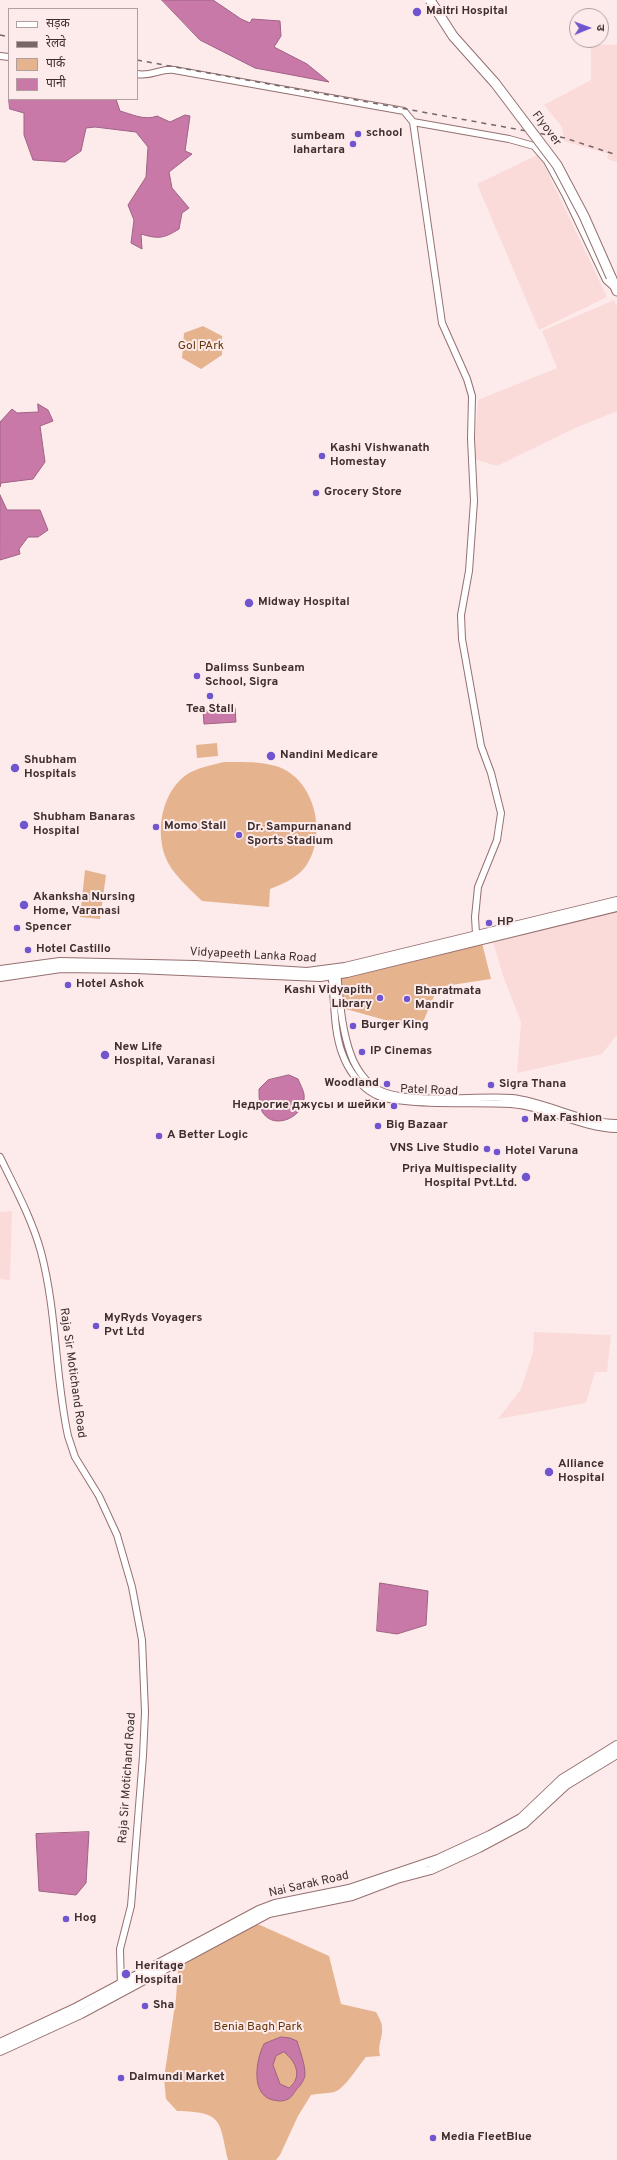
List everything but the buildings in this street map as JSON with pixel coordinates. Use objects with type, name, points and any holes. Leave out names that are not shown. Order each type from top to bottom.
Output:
[{"type":"highway","name":"Flyover","points":[[430,0],[453,36],[495,83],[557,165],[584,216],[617,291]]},
{"type":"main road","name":"Vidyapeeth Lanka Road","points":[[0,970],[60,962],[195,965],[307,972],[334,972],[476,934],[617,901]]},
{"type":"main road","name":"Vidyapeeth Lanka Road","points":[[0,976],[60,968],[180,971],[308,978],[617,907]]},
{"type":"main road","name":"Nai Sarak Road","points":[[0,2052],[121,1994],[265,1907],[349,1889],[394,1872],[428,1863],[476,1842],[521,1818],[562,1779],[617,1745]]},
{"type":"main road","name":"Nai Sarak Road","points":[[0,2043],[77,2007],[213,1939],[269,1914],[352,1896],[397,1879],[431,1870],[480,1848],[524,1824],[566,1785],[617,1754]]},
{"type":"street","points":[[138,74],[150,76],[163,70],[174,70],[404,111],[413,122],[442,323],[467,379],[472,396],[471,439],[474,501],[469,571],[461,616],[462,639],[481,746],[491,773],[500,813],[497,840],[478,886],[475,918],[476,934]]},
{"type":"street","points":[[413,122],[509,139],[534,146],[547,161],[561,186],[606,280],[617,291]]},
{"type":"street","name":"Patel Road","points":[[334,972],[342,1022],[352,1056],[364,1077],[381,1090],[412,1097],[512,1098],[555,1108],[617,1129]]},
{"type":"street","name":"Patel Road","points":[[606,1126],[617,1123]]},
{"type":"street","name":"Raja Sir Motichand Road","points":[[0,1157],[24,1206],[42,1253],[50,1295],[68,1436],[75,1457],[99,1496],[117,1536],[130,1578],[140,1626],[144,1685],[143,1756],[131,1906],[120,1949],[121,1994]]},
{"type":"shaded area","points":[[609,45],[617,45],[617,162],[607,159],[608,154],[564,141],[562,127],[544,105],[591,80],[591,48],[609,48]]},
{"type":"shaded area","points":[[539,154],[607,297],[539,330],[477,184]]},
{"type":"shaded area","points":[[614,300],[617,306],[617,411],[573,429],[497,466],[474,459],[478,400],[557,368],[542,331]]},
{"type":"shaded area","points":[[617,907],[617,1035],[602,1054],[517,1073],[521,1022],[503,976],[492,939]]},
{"type":"shaded area","points":[[12,1211],[10,1280],[0,1279],[0,1212]]},
{"type":"shaded area","points":[[534,1332],[611,1335],[607,1372],[595,1372],[586,1403],[498,1419],[521,1389],[533,1352]]},
{"type":"green space","name":"Gol PArk","points":[[203,326],[222,336],[222,355],[201,369],[182,358],[184,333]]},
{"type":"green space","points":[[217,743],[218,756],[197,758],[196,745]]},
{"type":"green space","name":"Dr. Sampurnanand Sports Stadium","points":[[224,762],[263,763],[276,766],[289,772],[300,782],[314,809],[316,839],[313,853],[306,866],[298,874],[285,883],[270,889],[269,907],[202,901],[186,886],[171,868],[165,856],[162,845],[161,822],[167,799],[173,789],[180,780],[189,773]]},
{"type":"green space","points":[[85,870],[106,875],[100,919],[80,917]]},
{"type":"green space","points":[[482,943],[491,979],[438,987],[423,1022],[403,1025],[342,1008],[340,973]]},
{"type":"green space","name":"Benia Bagh Park","points":[[253,1925],[260,1925],[329,1956],[341,2004],[376,2012],[379,2017],[382,2027],[379,2048],[380,2056],[366,2057],[347,2082],[338,2090],[331,2093],[311,2095],[298,2116],[280,2155],[276,2160],[228,2160],[223,2136],[217,2121],[204,2114],[177,2111],[166,2099],[164,2078],[176,1998],[179,1957]]},
{"type":"water","points":[[162,0],[213,0],[241,19],[250,23],[252,19],[280,21],[281,36],[274,47],[307,64],[329,82],[255,68],[200,40]]},
{"type":"water","points":[[9,100],[116,100],[120,111],[138,116],[148,118],[157,116],[170,122],[185,115],[190,116],[185,151],[192,154],[169,172],[172,188],[189,208],[182,213],[179,229],[169,235],[160,237],[152,237],[141,234],[142,249],[131,243],[134,220],[128,205],[146,177],[148,147],[136,132],[95,127],[86,128],[81,151],[65,162],[33,160],[24,135],[24,113],[10,109]]},
{"type":"water","points":[[38,404],[48,410],[53,421],[40,426],[45,462],[33,479],[1,483],[0,487],[0,422],[12,409],[17,413],[38,412]]},
{"type":"water","points":[[0,495],[7,510],[40,510],[48,530],[38,537],[28,537],[19,549],[20,554],[0,560]]},
{"type":"water","points":[[235,708],[236,722],[204,724],[203,711]]},
{"type":"water","points":[[289,1075],[298,1079],[303,1090],[304,1102],[301,1109],[296,1114],[282,1121],[275,1121],[268,1118],[263,1113],[259,1089],[268,1080]]},
{"type":"water","points":[[380,1583],[428,1591],[426,1625],[397,1634],[377,1631]]},
{"type":"water","points":[[89,1832],[86,1883],[76,1895],[39,1891],[36,1834]]},
{"type":"water","points":[[281,2037],[290,2038],[297,2041],[305,2070],[305,2076],[302,2083],[286,2100],[273,2100],[266,2097],[258,2084],[257,2067],[264,2044]],"holes":[[[284,2052],[295,2064],[297,2074],[296,2079],[289,2088],[280,2084],[273,2065],[276,2056]]]},
{"type":"railway","points":[[0,35],[8,37]]},
{"type":"railway","points":[[138,60],[565,138],[617,155]]},
{"type":"place","name":"Maitri Hospital","points":[[417,12]]},
{"type":"place","name":"school","points":[[358,134]]},
{"type":"place","name":"sumbeam lahartara","points":[[353,144]]},
{"type":"place","name":"Kashi Vishwanath Homestay","points":[[322,456]]},
{"type":"place","name":"Grocery Store","points":[[316,493]]},
{"type":"place","name":"Midway Hospital","points":[[249,603]]},
{"type":"place","name":"Dalimss Sunbeam School, Sigra","points":[[197,676]]},
{"type":"place","name":"Tea Stall","points":[[210,696]]},
{"type":"place","name":"Nandini Medicare","points":[[271,756]]},
{"type":"place","name":"Shubham Hospitals","points":[[15,768]]},
{"type":"place","name":"Shubham Banaras Hospital","points":[[24,825]]},
{"type":"place","name":"Momo Stall","points":[[156,827]]},
{"type":"place","name":"Dr. Sampurnanand Sports Stadium","points":[[239,835]]},
{"type":"place","name":"Akanksha Nursing Home, Varanasi","points":[[24,905]]},
{"type":"place","name":"HP","points":[[489,923]]},
{"type":"place","name":"Spencer","points":[[17,928]]},
{"type":"place","name":"Hotel Castillo","points":[[28,950]]},
{"type":"place","name":"Hotel Ashok","points":[[68,985]]},
{"type":"place","name":"Kashi Vidyapith Library","points":[[380,998]]},
{"type":"place","name":"Bharatmata Mandir","points":[[407,999]]},
{"type":"place","name":"Burger King","points":[[353,1026]]},
{"type":"place","name":"IP Cinemas","points":[[362,1052]]},
{"type":"place","name":"New Life Hospital, Varanasi","points":[[105,1055]]},
{"type":"place","name":"Woodland","points":[[387,1084]]},
{"type":"place","name":"Sigra Thana","points":[[491,1085]]},
{"type":"place","name":"Недрогие джусы и шейки","points":[[394,1106]]},
{"type":"place","name":"Max Fashion","points":[[525,1119]]},
{"type":"place","name":"Big Bazaar","points":[[378,1126]]},
{"type":"place","name":"A Better Logic","points":[[159,1136]]},
{"type":"place","name":"VNS Live Studio","points":[[487,1149]]},
{"type":"place","name":"Hotel Varuna","points":[[497,1152]]},
{"type":"place","name":"Priya Multispeciality Hospital Pvt.Ltd.","points":[[526,1177]]},
{"type":"place","name":"MyRyds Voyagers Pvt Ltd","points":[[96,1326]]},
{"type":"place","name":"Alliance Hospital","points":[[549,1472]]},
{"type":"place","name":"Hog","points":[[66,1919]]},
{"type":"place","name":"Heritage Hospital","points":[[126,1974]]},
{"type":"place","name":"Sha","points":[[145,2006]]},
{"type":"place","name":"Dalmundi Market","points":[[121,2078]]},
{"type":"place","name":"Media FleetBlue","points":[[433,2138]]}]
